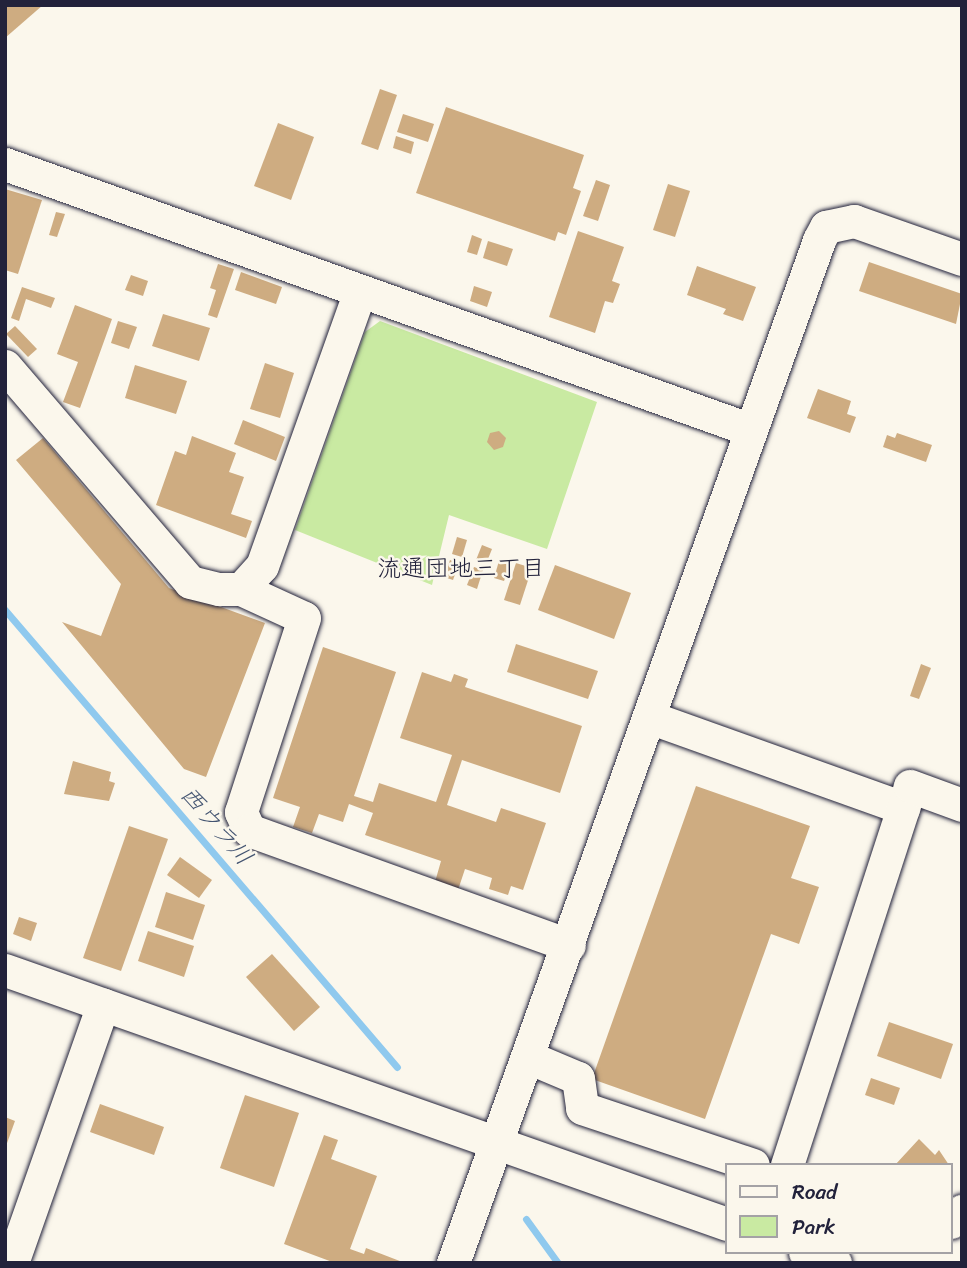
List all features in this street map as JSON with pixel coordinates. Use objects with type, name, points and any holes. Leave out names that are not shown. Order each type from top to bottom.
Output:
[{"type":"street","points":[[5,164],[751,430]]},
{"type":"street","points":[[453,1263],[826,227],[854,221],[962,259]]},
{"type":"street","points":[[241,589],[262,566],[360,291]]},
{"type":"street","points":[[5,366],[190,582],[241,589],[304,618],[241,812],[249,830],[569,945]]},
{"type":"street","points":[[649,717],[903,808]]},
{"type":"street","points":[[788,1163],[910,786],[962,805]]},
{"type":"street","points":[[5,970],[726,1224]]},
{"type":"street","points":[[12,1263],[103,1005]]},
{"type":"street","points":[[528,1057],[579,1078],[582,1108],[747,1163]]},
{"type":"street","points":[[810,1254],[835,1263]]},
{"type":"green space","points":[[380,321],[597,402],[547,549],[449,515],[432,585],[295,530],[365,332]]},
{"type":"building","points":[[5,5],[43,5],[5,38]]},
{"type":"building","points":[[380,89],[397,95],[378,150],[361,144]]},
{"type":"building","points":[[446,107],[584,155],[573,188],[581,191],[566,235],[558,232],[555,241],[416,193]]},
{"type":"building","points":[[403,114],[434,124],[428,142],[397,132]]},
{"type":"building","points":[[278,123],[314,137],[291,200],[254,186]]},
{"type":"building","points":[[396,136],[414,142],[411,154],[393,148]]},
{"type":"building","points":[[596,180],[610,185],[598,221],[583,216]]},
{"type":"building","points":[[668,184],[690,191],[675,237],[653,230]]},
{"type":"building","points":[[5,189],[42,200],[18,274],[5,270]]},
{"type":"building","points":[[56,212],[65,214],[57,237],[49,235]]},
{"type":"building","points":[[578,231],[624,247],[612,281],[620,284],[613,303],[605,301],[595,333],[549,317]]},
{"type":"building","points":[[472,235],[482,239],[477,255],[467,252]]},
{"type":"building","points":[[488,241],[513,249],[507,266],[483,258]]},
{"type":"building","points":[[869,262],[962,294],[956,324],[859,291]]},
{"type":"building","points":[[218,264],[234,269],[217,318],[208,315],[216,290],[210,288]]},
{"type":"building","points":[[697,266],[756,287],[743,321],[723,314],[726,309],[687,295]]},
{"type":"building","points":[[241,272],[282,287],[276,304],[235,290]]},
{"type":"building","points":[[131,275],[148,281],[143,296],[125,290]]},
{"type":"building","points":[[474,286],[492,292],[487,307],[470,301]]},
{"type":"building","points":[[22,287],[55,298],[51,308],[26,299],[19,321],[11,318]]},
{"type":"building","points":[[75,305],[112,319],[80,408],[63,402],[78,362],[57,354]]},
{"type":"building","points":[[163,314],[210,328],[199,361],[152,346]]},
{"type":"building","points":[[118,321],[137,327],[129,349],[111,343]]},
{"type":"building","points":[[15,326],[37,349],[28,357],[6,334]]},
{"type":"building","points":[[265,363],[294,373],[280,418],[250,409]]},
{"type":"building","points":[[135,365],[187,381],[176,414],[125,398]]},
{"type":"building","points":[[818,389],[851,401],[847,414],[856,417],[850,433],[807,418]]},
{"type":"building","points":[[243,420],[285,437],[276,461],[234,444]]},
{"type":"building","points":[[499,431],[506,438],[503,447],[494,450],[487,442],[490,433]]},
{"type":"building","points":[[897,433],[932,445],[926,462],[883,447],[887,435],[895,438]]},
{"type":"building","points":[[192,436],[236,453],[229,472],[244,477],[231,514],[252,521],[246,538],[156,505],[175,451],[186,455]]},
{"type":"building","points":[[43,438],[169,588],[265,623],[206,777],[184,769],[62,622],[101,636],[121,584],[16,460]]},
{"type":"building","points":[[457,537],[467,540],[462,557],[452,554]]},
{"type":"building","points":[[482,545],[492,549],[486,564],[476,560]]},
{"type":"building","points":[[450,560],[459,563],[453,580],[444,577]]},
{"type":"building","points":[[499,561],[510,564],[504,581],[494,578]]},
{"type":"building","points":[[516,563],[532,568],[520,605],[504,600]]},
{"type":"building","points":[[555,565],[631,593],[614,639],[538,610]]},
{"type":"building","points":[[474,567],[483,570],[477,589],[467,585]]},
{"type":"building","points":[[516,644],[598,671],[588,699],[507,672]]},
{"type":"building","points":[[323,647],[396,672],[354,796],[373,802],[379,783],[436,802],[452,755],[400,738],[422,672],[451,682],[454,674],[468,679],[465,687],[582,726],[560,793],[462,760],[447,805],[496,822],[501,808],[546,823],[523,890],[511,886],[508,895],[489,889],[492,878],[465,869],[458,890],[435,882],[441,861],[365,835],[373,813],[349,804],[343,822],[319,814],[312,833],[293,827],[300,807],[273,798]]},
{"type":"building","points":[[921,664],[931,668],[919,699],[910,696]]},
{"type":"building","points":[[73,761],[111,772],[109,781],[115,783],[109,801],[64,794]]},
{"type":"building","points":[[696,786],[810,826],[791,878],[819,887],[799,944],[771,934],[705,1119],[592,1079]]},
{"type":"building","points":[[129,826],[168,839],[121,971],[83,958]]},
{"type":"building","points":[[180,857],[212,880],[199,898],[167,875]]},
{"type":"building","points":[[166,892],[205,905],[193,940],[155,927]]},
{"type":"building","points":[[19,917],[37,923],[31,941],[13,934]]},
{"type":"building","points":[[148,931],[194,946],[184,977],[138,961]]},
{"type":"building","points":[[272,954],[320,1007],[294,1031],[246,977]]},
{"type":"building","points":[[889,1022],[953,1044],[941,1079],[877,1056]]},
{"type":"building","points":[[871,1078],[900,1088],[894,1105],[865,1095]]},
{"type":"building","points":[[245,1095],[299,1113],[274,1187],[220,1168]]},
{"type":"building","points":[[100,1104],[164,1127],[154,1155],[90,1132]]},
{"type":"building","points":[[5,1117],[15,1121],[6,1146],[5,1146]]},
{"type":"building","points":[[324,1135],[338,1140],[331,1159],[377,1176],[350,1249],[364,1254],[366,1248],[405,1263],[335,1263],[284,1244]]},
{"type":"building","points":[[919,1139],[935,1155],[939,1150],[948,1163],[897,1163]]},
{"type":"waterway","name":"西ウラ川","points":[[5,610],[397,1067]]},
{"type":"waterway","name":"西ウラ川","points":[[526,1219],[558,1263]]},
{"type":"district","name":"流通団地三丁目","points":[[461,569]]}]
